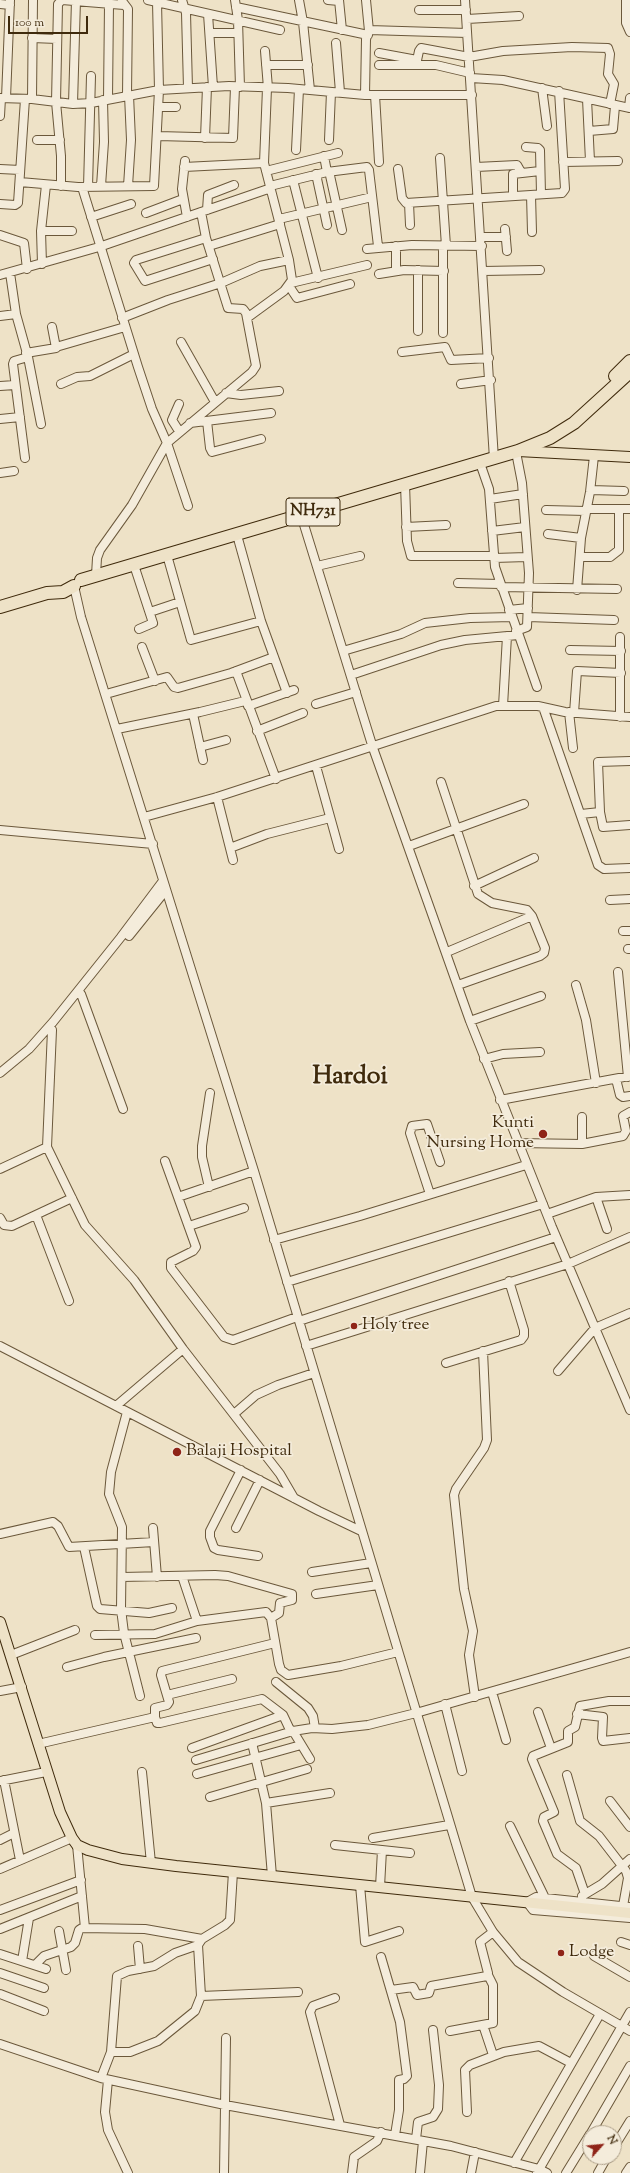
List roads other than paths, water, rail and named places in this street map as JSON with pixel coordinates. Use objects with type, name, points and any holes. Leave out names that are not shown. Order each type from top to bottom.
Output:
[{"type":"highway","name":"NH731","points":[[544,439],[580,410],[630,361]]},
{"type":"highway","name":"NH731","points":[[0,607],[46,593],[63,592],[96,575],[517,452],[563,431],[586,414],[630,372]]},
{"type":"main road","points":[[517,452],[630,457]]},
{"type":"main road","points":[[0,1622],[11,1655],[19,1688]]},
{"type":"main road","points":[[0,1638],[23,1699],[46,1772],[66,1827],[75,1842],[99,1855],[151,1863],[472,1897],[628,1909]]},
{"type":"street","points":[[0,204],[18,204],[20,170],[29,99],[33,0]]},
{"type":"street","points":[[148,0],[280,30]]},
{"type":"street","points":[[182,0],[186,8],[188,88]]},
{"type":"street","points":[[299,0],[303,22],[310,90]]},
{"type":"street","points":[[328,0],[339,0],[342,30]]},
{"type":"street","points":[[365,95],[368,33],[366,0]]},
{"type":"street","points":[[465,0],[482,246],[494,459]]},
{"type":"street","points":[[626,0],[626,23],[630,32]]},
{"type":"street","points":[[73,104],[76,1]]},
{"type":"street","points":[[61,186],[60,140],[56,102],[59,2],[76,1],[109,4],[123,2],[128,10],[128,95],[131,140],[128,186]]},
{"type":"street","points":[[20,182],[85,187],[154,186],[158,136],[159,90],[158,2]]},
{"type":"street","points":[[0,4],[10,3],[0,116]]},
{"type":"street","points":[[101,186],[104,148],[109,4]]},
{"type":"street","points":[[158,136],[205,138],[233,137],[237,87],[238,33],[238,20],[235,4],[303,22],[342,30],[368,33],[468,33]]},
{"type":"street","points":[[419,10],[466,10]]},
{"type":"street","points":[[205,138],[210,87],[210,33],[208,14]]},
{"type":"street","points":[[467,19],[519,16]]},
{"type":"street","points":[[210,33],[238,33]]},
{"type":"street","points":[[32,38],[57,39]]},
{"type":"street","points":[[330,140],[335,92],[336,43]]},
{"type":"street","points":[[417,63],[421,48],[469,57],[503,51],[572,47],[608,48],[610,54],[608,76],[614,85],[612,105],[613,129],[589,131]]},
{"type":"street","points":[[265,51],[268,88],[265,167],[289,260],[292,276],[290,285],[294,297],[297,298],[350,284]]},
{"type":"street","points":[[379,53],[417,63]]},
{"type":"street","points":[[379,65],[417,63],[439,65],[470,76],[498,79],[559,91],[629,108],[630,98]]},
{"type":"street","points":[[266,65],[308,65]]},
{"type":"street","points":[[91,76],[91,103],[85,187],[91,217],[99,247],[152,409],[167,443],[188,506]]},
{"type":"street","points":[[2,98],[29,99],[73,104],[91,103],[159,90],[210,87],[298,89],[365,95],[472,95]]},
{"type":"street","points":[[542,88],[547,126]]},
{"type":"street","points":[[296,150],[298,89]]},
{"type":"street","points":[[398,169],[402,198],[405,203],[564,192],[559,91]]},
{"type":"street","points":[[375,95],[379,162]]},
{"type":"street","points":[[587,99],[590,161]]},
{"type":"street","points":[[158,107],[176,107]]},
{"type":"street","points":[[37,140],[60,140]]},
{"type":"street","points":[[526,147],[540,149],[541,194]]},
{"type":"street","points":[[187,217],[183,199],[184,164],[265,167],[338,153]]},
{"type":"street","points":[[324,156],[342,230]]},
{"type":"street","points":[[440,158],[444,246],[443,333]]},
{"type":"street","points":[[563,162],[618,161]]},
{"type":"street","points":[[476,167],[517,165],[520,166],[521,172]]},
{"type":"street","points":[[0,275],[27,269],[99,247],[293,180],[316,174],[367,167],[378,246]]},
{"type":"street","points":[[0,168],[20,170]]},
{"type":"street","points":[[513,196],[513,174],[521,172],[540,172]]},
{"type":"street","points":[[316,174],[327,225]]},
{"type":"street","points":[[293,180],[318,278]]},
{"type":"street","points":[[42,264],[41,231],[46,185]]},
{"type":"street","points":[[96,575],[97,558],[100,550],[132,505],[167,443],[179,431],[252,372],[256,366],[247,318],[244,310],[228,309],[207,242],[204,211],[208,195],[234,185]]},
{"type":"street","points":[[531,195],[532,232]]},
{"type":"street","points":[[213,259],[145,281],[134,263],[136,260],[280,222],[302,213],[372,197]]},
{"type":"street","points":[[146,213],[183,199]]},
{"type":"street","points":[[409,203],[410,225]]},
{"type":"street","points":[[91,217],[131,204]]},
{"type":"street","points":[[41,231],[72,231]]},
{"type":"street","points":[[481,237],[506,233],[507,251]]},
{"type":"street","points":[[0,235],[24,243],[27,269]]},
{"type":"street","points":[[367,248],[378,246],[482,246]]},
{"type":"street","points":[[396,246],[396,270]]},
{"type":"street","points":[[122,318],[168,300],[221,283],[265,265],[289,260]]},
{"type":"street","points":[[247,318],[290,285],[367,265]]},
{"type":"street","points":[[379,274],[396,270],[444,271]]},
{"type":"street","points":[[418,270],[418,331]]},
{"type":"street","points":[[483,271],[540,270]]},
{"type":"street","points":[[10,273],[16,314],[27,355],[41,424]]},
{"type":"street","points":[[0,316],[16,314]]},
{"type":"street","points":[[52,327],[56,347]]},
{"type":"street","points":[[25,458],[13,362],[27,355],[53,349],[125,327]]},
{"type":"street","points":[[181,342],[215,402]]},
{"type":"street","points":[[402,352],[445,347],[451,360],[489,358]]},
{"type":"street","points":[[61,384],[77,377],[90,376],[134,354]]},
{"type":"street","points":[[461,384],[490,380]]},
{"type":"street","points":[[0,386],[15,385]]},
{"type":"street","points":[[226,393],[241,395],[279,391]]},
{"type":"street","points":[[179,404],[172,420],[179,431]]},
{"type":"street","points":[[190,423],[271,413]]},
{"type":"street","points":[[0,419],[20,416]]},
{"type":"street","points":[[207,421],[210,448],[212,452],[261,439]]},
{"type":"street","points":[[351,675],[441,645],[465,640],[507,636],[526,628],[528,617],[527,557],[523,494],[517,452]]},
{"type":"street","points":[[577,590],[581,538],[591,490],[594,456]]},
{"type":"street","points":[[480,463],[488,483],[494,557],[501,586],[537,687]]},
{"type":"street","points":[[0,473],[14,471]]},
{"type":"street","points":[[405,484],[408,551],[412,557],[527,557]]},
{"type":"street","points":[[591,490],[624,491]]},
{"type":"street","points":[[490,499],[523,494]]},
{"type":"street","points":[[580,557],[610,557],[619,550],[619,509]]},
{"type":"street","points":[[546,510],[630,509]]},
{"type":"street","points":[[301,515],[372,748],[409,846],[470,1021],[526,1165],[630,1410]]},
{"type":"street","points":[[406,527],[446,524]]},
{"type":"street","points":[[492,531],[525,527]]},
{"type":"street","points":[[548,534],[581,538]]},
{"type":"street","points":[[117,729],[246,703],[290,691],[274,657],[261,621],[237,535]]},
{"type":"street","points":[[167,555],[190,638],[192,640],[261,621]]},
{"type":"street","points":[[317,566],[360,556]]},
{"type":"street","points":[[134,565],[153,624],[139,629]]},
{"type":"street","points":[[458,583],[577,590],[617,589]]},
{"type":"street","points":[[76,584],[82,617],[254,1171],[472,1897],[493,1932],[507,1951],[531,1972],[630,2031]]},
{"type":"street","points":[[150,612],[180,602]]},
{"type":"street","points":[[343,651],[401,634],[425,623],[510,614],[528,608]]},
{"type":"street","points":[[528,617],[614,620]]},
{"type":"street","points":[[503,706],[507,636]]},
{"type":"street","points":[[620,637],[620,717]]},
{"type":"street","points":[[142,647],[155,680]]},
{"type":"street","points":[[570,650],[620,652]]},
{"type":"street","points":[[106,694],[168,677],[174,687],[178,688],[236,671],[274,657]]},
{"type":"street","points":[[236,671],[246,703],[276,778]]},
{"type":"street","points":[[573,748],[571,713],[577,671],[621,673]]},
{"type":"street","points":[[316,704],[356,692]]},
{"type":"street","points":[[144,817],[217,797],[316,766],[485,709],[503,706],[543,707],[571,713],[630,717]]},
{"type":"street","points":[[543,707],[599,867],[630,868]]},
{"type":"street","points":[[257,731],[303,713]]},
{"type":"street","points":[[193,714],[203,760]]},
{"type":"street","points":[[200,746],[226,740]]},
{"type":"street","points":[[630,761],[598,762],[600,812],[603,827],[630,826]]},
{"type":"street","points":[[316,766],[338,849]]},
{"type":"street","points":[[440,782],[474,886],[478,894],[492,903],[524,908],[532,916],[544,943],[544,953],[458,985]]},
{"type":"street","points":[[217,797],[233,860]]},
{"type":"street","points":[[409,846],[524,804]]},
{"type":"street","points":[[581,814],[600,812]]},
{"type":"street","points":[[230,848],[267,834],[330,818]]},
{"type":"street","points":[[0,830],[153,844]]},
{"type":"street","points":[[474,886],[534,858]]},
{"type":"street","points":[[0,1073],[29,1049],[53,1022],[121,938],[163,881]]},
{"type":"street","points":[[0,1079],[32,1053],[166,890]]},
{"type":"street","points":[[610,900],[630,899]]},
{"type":"street","points":[[447,952],[532,916]]},
{"type":"street","points":[[500,1100],[629,1076],[618,972]]},
{"type":"street","points":[[576,985],[586,1020],[596,1083]]},
{"type":"street","points":[[81,994],[123,1109]]},
{"type":"street","points":[[470,1021],[541,996]]},
{"type":"street","points":[[52,1030],[47,1147],[85,1225],[129,1273],[183,1349],[286,1483],[294,1498]]},
{"type":"street","points":[[484,1059],[500,1055],[540,1052]]},
{"type":"street","points":[[616,1079],[620,1095],[623,1097],[630,1096]]},
{"type":"street","points":[[209,1186],[202,1157],[202,1146],[210,1093]]},
{"type":"street","points":[[518,1143],[582,1144],[623,1136],[626,1131],[623,1116],[630,1112]]},
{"type":"street","points":[[582,1117],[582,1144]]},
{"type":"street","points":[[430,1194],[410,1133],[412,1126],[427,1124],[440,1162]]},
{"type":"street","points":[[0,1169],[47,1147]]},
{"type":"street","points":[[165,1161],[196,1249],[171,1262],[171,1268],[224,1337],[233,1340],[556,1237]]},
{"type":"street","points":[[274,1240],[526,1165]]},
{"type":"street","points":[[178,1197],[254,1171]]},
{"type":"street","points":[[547,1214],[596,1197],[630,1195]]},
{"type":"street","points":[[596,1197],[607,1229]]},
{"type":"street","points":[[0,1218],[7,1227],[72,1198]]},
{"type":"street","points":[[287,1282],[543,1204]]},
{"type":"street","points":[[189,1226],[244,1208]]},
{"type":"street","points":[[36,1215],[69,1302]]},
{"type":"street","points":[[306,1346],[509,1281],[568,1264],[630,1237]]},
{"type":"street","points":[[446,1363],[521,1340],[524,1336],[509,1281]]},
{"type":"street","points":[[558,1371],[595,1328],[630,1313]]},
{"type":"street","points":[[0,1346],[294,1498],[362,1531]]},
{"type":"street","points":[[116,1406],[183,1349]]},
{"type":"street","points":[[475,1697],[469,1655],[473,1631],[464,1589],[454,1496],[456,1489],[484,1448],[486,1440],[484,1351]]},
{"type":"street","points":[[234,1414],[256,1395],[278,1385],[314,1373]]},
{"type":"street","points":[[621,1389],[630,1387]]},
{"type":"street","points":[[127,1412],[108,1485],[109,1494],[122,1527],[121,1609],[128,1653],[140,1696]]},
{"type":"street","points":[[241,1470],[210,1531],[210,1537],[214,1548],[218,1550],[258,1556]]},
{"type":"street","points":[[236,1528],[260,1480]]},
{"type":"street","points":[[0,1534],[54,1522],[58,1526],[69,1547],[154,1542]]},
{"type":"street","points":[[153,1528],[157,1577]]},
{"type":"street","points":[[84,1546],[98,1606],[104,1610],[121,1609],[148,1613],[172,1608]]},
{"type":"street","points":[[312,1572],[372,1563]]},
{"type":"street","points":[[182,1576],[197,1621]]},
{"type":"street","points":[[122,1577],[228,1576],[292,1594],[292,1600],[280,1603],[279,1613],[270,1618]]},
{"type":"street","points":[[316,1594],[378,1585]]},
{"type":"street","points":[[95,1635],[124,1633],[156,1634],[197,1621],[263,1612],[268,1613],[270,1618],[278,1664],[281,1670],[288,1675],[341,1666],[398,1652]]},
{"type":"street","points":[[11,1655],[75,1630]]},
{"type":"street","points":[[67,1667],[104,1656],[128,1653],[196,1638]]},
{"type":"street","points":[[274,1643],[162,1671],[161,1675],[168,1704],[155,1708],[155,1717],[158,1723],[262,1699],[283,1715],[292,1732],[310,1759]]},
{"type":"street","points":[[196,1760],[292,1732],[315,1728],[368,1725],[475,1697],[630,1652]]},
{"type":"street","points":[[167,1695],[232,1679]]},
{"type":"street","points":[[276,1682],[308,1708],[313,1716],[315,1728]]},
{"type":"street","points":[[0,1691],[19,1688]]},
{"type":"street","points":[[492,1692],[506,1740]]},
{"type":"street","points":[[585,1894],[576,1868],[557,1854],[542,1821],[544,1817],[554,1812],[532,1759],[536,1753],[568,1742],[568,1731],[575,1728],[577,1714],[582,1705],[630,1701]]},
{"type":"street","points":[[445,1704],[462,1771]]},
{"type":"street","points":[[538,1712],[551,1748]]},
{"type":"street","points":[[577,1714],[602,1717],[602,1738],[604,1741],[630,1738]]},
{"type":"street","points":[[192,1748],[283,1715]]},
{"type":"street","points":[[38,1744],[155,1717]]},
{"type":"street","points":[[252,1743],[257,1758],[266,1803],[272,1876]]},
{"type":"street","points":[[198,1774],[301,1745]]},
{"type":"street","points":[[210,1797],[307,1769]]},
{"type":"street","points":[[20,1860],[2,1780],[46,1772]]},
{"type":"street","points":[[142,1772],[151,1863]]},
{"type":"street","points":[[567,1775],[580,1821],[599,1836],[624,1866],[628,1878],[628,1909],[536,1896],[531,1902],[533,1910],[630,1918]]},
{"type":"street","points":[[266,1803],[330,1793]]},
{"type":"street","points":[[610,1801],[630,1827]]},
{"type":"street","points":[[373,1838],[450,1825]]},
{"type":"street","points":[[510,1826],[545,1898]]},
{"type":"street","points":[[0,1840],[14,1833]]},
{"type":"street","points":[[0,1869],[20,1860],[75,1842],[85,1928]]},
{"type":"street","points":[[335,1845],[410,1852]]},
{"type":"street","points":[[380,1887],[382,1850]]},
{"type":"street","points":[[568,1901],[585,1894],[624,1866],[630,1858]]},
{"type":"street","points":[[128,2173],[108,2130],[105,2112],[105,2079],[111,2052],[116,1979],[122,1973],[154,1966],[175,1953],[200,1942],[225,1925],[230,1920],[233,1872]]},
{"type":"street","points":[[0,1910],[80,1880]]},
{"type":"street","points":[[360,1885],[365,1942],[400,1931]]},
{"type":"street","points":[[0,1929],[82,1896]]},
{"type":"street","points":[[22,1961],[29,1918]]},
{"type":"street","points":[[35,1965],[44,1956],[62,1951],[75,1943],[79,1930],[85,1928],[151,1930],[200,1942]]},
{"type":"street","points":[[59,1931],[66,1970]]},
{"type":"street","points":[[450,2031],[493,2023],[494,2021],[493,1985],[488,1975],[480,1942],[493,1932]]},
{"type":"street","points":[[111,2052],[139,2049],[163,2038],[195,2011],[202,1996],[200,1942]]},
{"type":"street","points":[[621,1942],[630,1945]]},
{"type":"street","points":[[138,1946],[140,1969]]},
{"type":"street","points":[[0,1954],[46,1969]]},
{"type":"street","points":[[594,1956],[630,1977]]},
{"type":"street","points":[[381,1957],[402,2034],[407,2076],[406,2078],[399,2080],[399,2110],[395,2135]]},
{"type":"street","points":[[0,1973],[44,1988]]},
{"type":"street","points":[[390,1990],[413,1986],[417,1995],[429,1993],[431,1986],[488,1975]]},
{"type":"street","points":[[202,1996],[298,1992]]},
{"type":"street","points":[[0,1994],[44,2011]]},
{"type":"street","points":[[335,1998],[313,2006],[310,2012],[340,2125]]},
{"type":"street","points":[[0,2044],[105,2079],[225,2104],[419,2140],[475,2152],[541,2172],[630,2012]]},
{"type":"street","points":[[514,2163],[600,2014]]},
{"type":"street","points":[[483,2025],[493,2055]]},
{"type":"street","points":[[420,2173],[418,2122],[433,2117],[438,2109],[439,2078],[433,2030]]},
{"type":"street","points":[[224,2173],[226,2038]]},
{"type":"street","points":[[467,2112],[466,2067],[493,2055],[510,2050],[539,2046],[571,2063]]},
{"type":"street","points":[[595,2125],[630,2066]]},
{"type":"street","points":[[622,2134],[630,2121]]},
{"type":"street","points":[[351,2171],[354,2157],[377,2141],[381,2132]]},
{"type":"street","points":[[566,2173],[582,2147]]},
{"type":"street","points":[[471,2173],[475,2152]]},
{"type":"street","points":[[626,2173],[630,2167]]},
{"type":"place","name":"Kunti Nursing Home","points":[[543,1134]]},
{"type":"place","name":"Holy tree","points":[[354,1326]]},
{"type":"place","name":"Balaji Hospital","points":[[177,1452]]},
{"type":"place","name":"Lodge","points":[[561,1953]]},
{"type":"district","name":"Hardoi","points":[[350,1079]]}]
